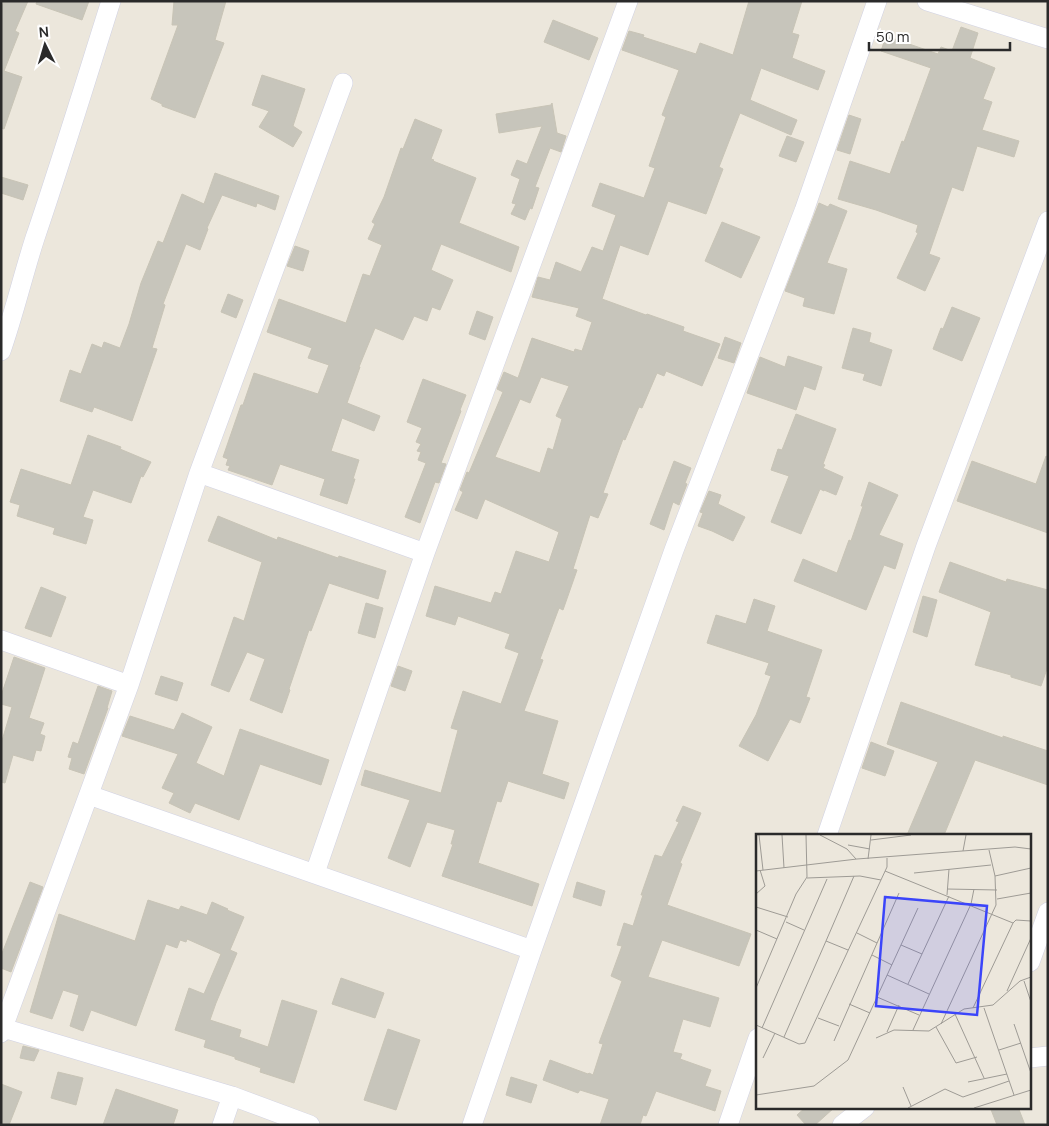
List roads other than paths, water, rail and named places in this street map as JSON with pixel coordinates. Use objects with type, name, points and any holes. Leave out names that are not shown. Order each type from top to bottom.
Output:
[{"type":"street","points":[[1,351],[111,1]]},
{"type":"street","points":[[314,873],[426,553],[628,1]]},
{"type":"street","points":[[472,1125],[674,550],[804,210],[877,1]]},
{"type":"street","points":[[927,1],[1048,38]]},
{"type":"street","points":[[310,1125],[232,1096],[2,1030],[129,685],[199,474],[343,83]]},
{"type":"street","points":[[827,834],[926,546],[1048,221]]},
{"type":"street","points":[[199,474],[426,553]]},
{"type":"street","points":[[1,640],[129,685]]},
{"type":"street","points":[[89,795],[532,950]]},
{"type":"street","points":[[1032,956],[1048,912]]},
{"type":"street","points":[[728,1125],[756,1044]]},
{"type":"street","points":[[1032,1058],[1048,1056]]},
{"type":"street","points":[[222,1125],[232,1096]]},
{"type":"street","points":[[842,1125],[864,1108]]}]
